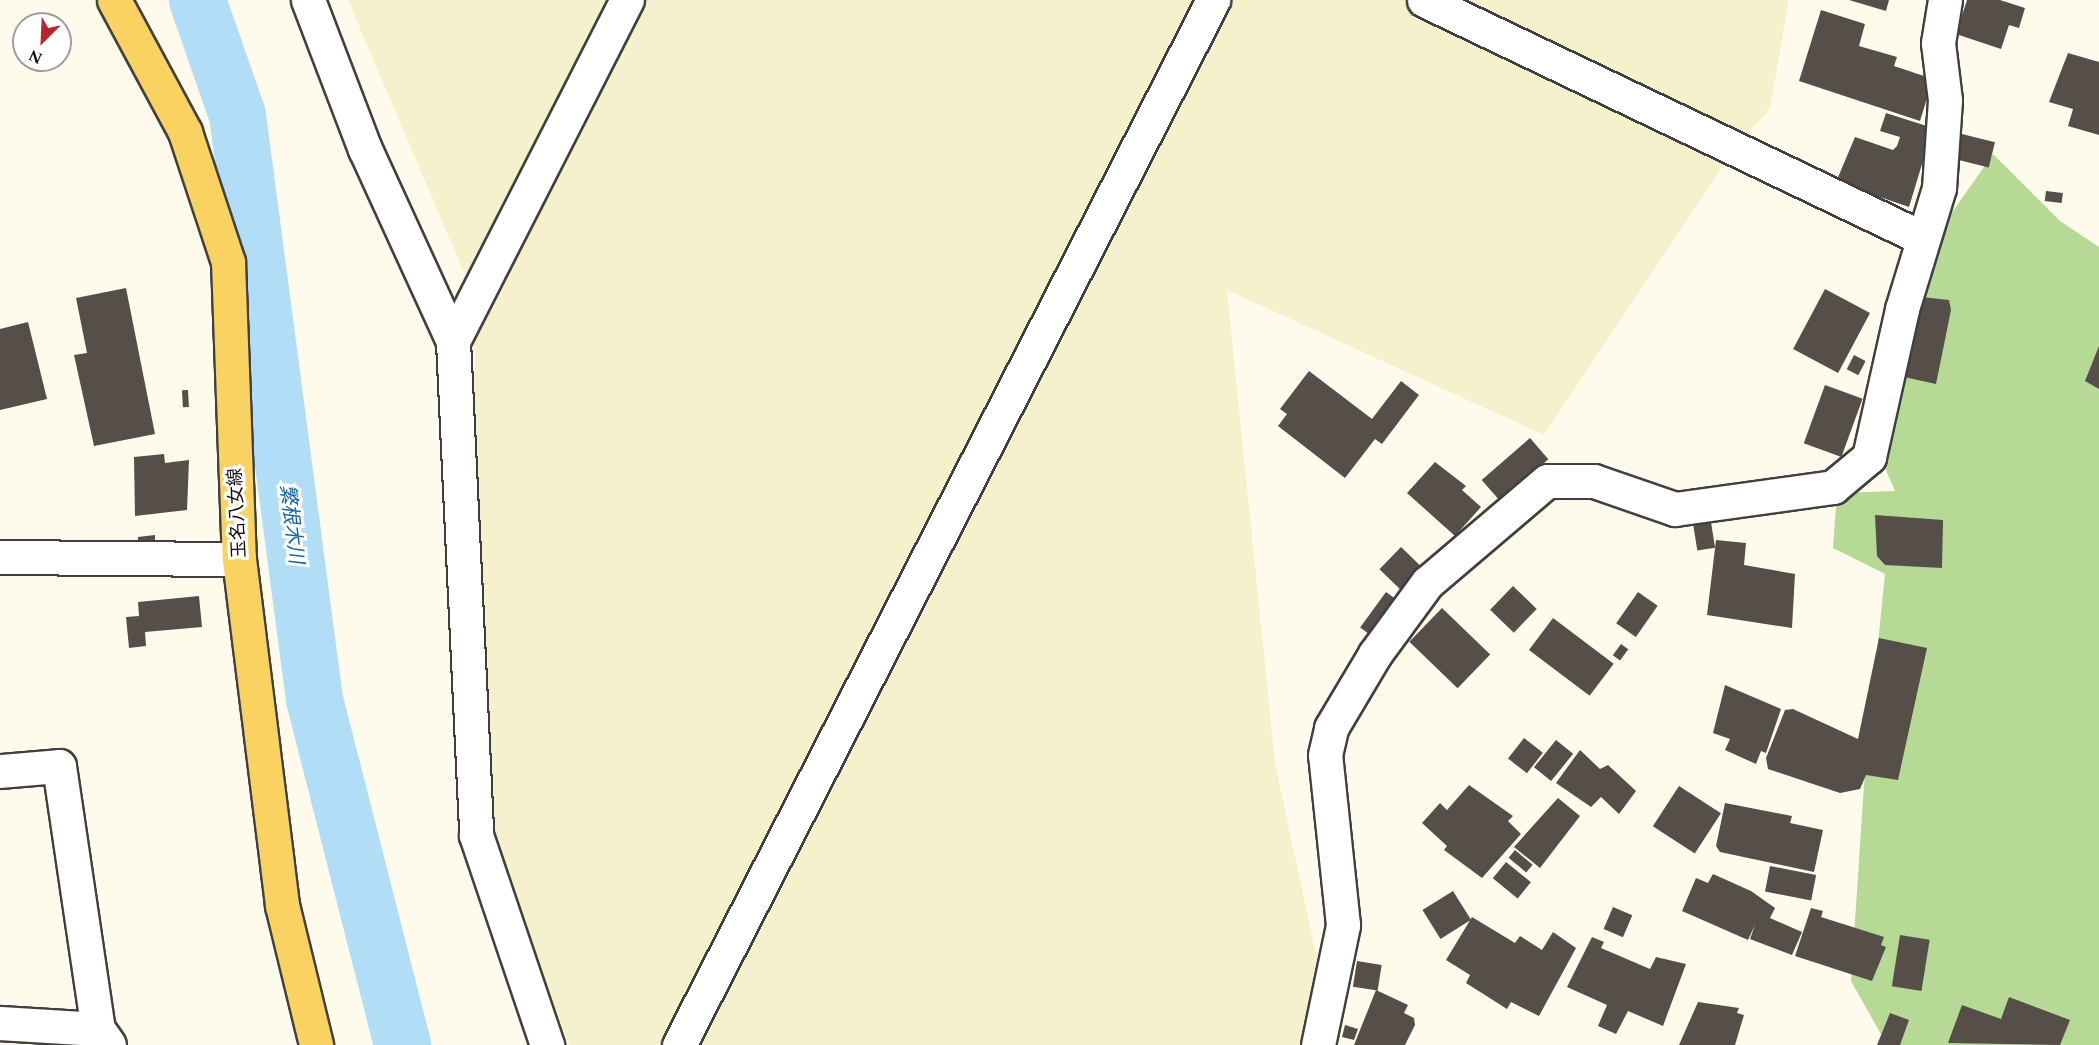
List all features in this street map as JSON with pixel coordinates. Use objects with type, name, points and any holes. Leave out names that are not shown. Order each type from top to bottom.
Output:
[{"type":"main road","name":"玉名八女線","points":[[114,0],[185,132],[228,262],[239,559],[282,904],[316,1045]]},
{"type":"street","points":[[308,0],[365,149],[453,341],[476,835],[548,1045]]},
{"type":"street","points":[[453,341],[627,0]]},
{"type":"street","points":[[678,1045],[1213,0]]},
{"type":"street","points":[[1424,0],[1922,238]]},
{"type":"street","points":[[1318,1045],[1343,925],[1325,754],[1331,728],[1375,654],[1427,583],[1547,481],[1594,481],[1675,509],[1833,487],[1869,457],[1922,238],[1940,188],[1944,100],[1938,43],[1945,0]]},
{"type":"street","points":[[0,557],[239,559]]},
{"type":"street","points":[[0,771],[59,766],[104,1037],[0,1023]]},
{"type":"shaded area","points":[[348,0],[1789,0],[1770,108],[1733,151],[1544,435],[1227,290],[1275,763],[1327,1006],[1311,1045],[569,1045],[474,786],[475,299]]},
{"type":"green space","points":[[1993,154],[2060,221],[2099,247],[2099,1045],[1887,1045],[1851,981],[1865,770],[1885,574],[1833,548],[1837,493],[1895,491],[1882,461],[1927,248]]},
{"type":"building","points":[[1849,0],[1889,0],[1886,11]]},
{"type":"building","points":[[1967,0],[2000,0],[2025,8],[2019,28],[2009,25],[2001,49],[1956,34]]},
{"type":"building","points":[[1821,10],[1865,24],[1859,46],[1897,57],[1894,66],[1933,79],[1920,121],[1799,81]]},
{"type":"building","points":[[2068,53],[2099,62],[2099,135],[2068,126],[2073,109],[2049,102]]},
{"type":"building","points":[[1886,113],[1933,128],[1909,207],[1836,182],[1855,137],[1893,150],[1897,146],[1900,137],[1880,131]]},
{"type":"building","points":[[1962,134],[1995,142],[1989,167],[1956,159]]},
{"type":"building","points":[[2046,191],[2063,193],[2062,203],[2045,201]]},
{"type":"building","points":[[126,288],[155,434],[94,446],[74,355],[87,353],[76,298]]},
{"type":"building","points":[[1825,289],[1870,313],[1838,373],[1793,349]]},
{"type":"building","points":[[1922,297],[1949,300],[1951,310],[1936,384],[1904,377]]},
{"type":"building","points":[[28,322],[47,399],[0,410],[0,329]]},
{"type":"building","points":[[2099,346],[2099,389],[2085,381]]},
{"type":"building","points":[[1854,355],[1866,361],[1858,375],[1847,369]]},
{"type":"building","points":[[1309,371],[1372,419],[1401,381],[1419,395],[1382,444],[1375,439],[1345,478],[1278,426],[1287,414],[1280,409]]},
{"type":"building","points":[[1825,385],[1863,399],[1841,457],[1804,443]]},
{"type":"building","points":[[182,390],[188,390],[189,407],[183,407]]},
{"type":"building","points":[[1530,438],[1548,459],[1500,501],[1482,480]]},
{"type":"building","points":[[164,454],[165,463],[189,460],[187,510],[135,516],[134,457]]},
{"type":"building","points":[[1435,462],[1466,486],[1462,490],[1481,507],[1455,536],[1407,493]]},
{"type":"building","points":[[1875,515],[1943,520],[1942,568],[1885,565],[1877,556]]},
{"type":"building","points":[[1711,522],[1715,548],[1697,550],[1693,525]]},
{"type":"building","points":[[155,535],[155,544],[138,545],[138,537]]},
{"type":"building","points":[[1716,540],[1746,543],[1744,565],[1795,574],[1792,628],[1707,615]]},
{"type":"building","points":[[1401,547],[1424,569],[1402,592],[1379,569]]},
{"type":"building","points":[[1513,586],[1537,609],[1514,633],[1490,610]]},
{"type":"building","points":[[1386,592],[1400,602],[1374,638],[1360,628]]},
{"type":"building","points":[[1638,592],[1658,606],[1636,637],[1616,623]]},
{"type":"building","points":[[199,596],[202,627],[145,632],[146,646],[129,648],[126,617],[139,616],[138,602]]},
{"type":"building","points":[[1442,608],[1490,655],[1458,688],[1409,642]]},
{"type":"building","points":[[1553,618],[1614,664],[1590,696],[1529,650]]},
{"type":"building","points":[[1879,638],[1927,648],[1898,780],[1866,775],[1860,789],[1840,793],[1768,769],[1766,758],[1785,710],[1793,709],[1858,739]]},
{"type":"building","points":[[1621,644],[1628,649],[1620,661],[1613,655]]},
{"type":"building","points":[[1725,685],[1781,709],[1766,753],[1761,751],[1756,764],[1725,750],[1730,739],[1713,733]]},
{"type":"building","points":[[1524,738],[1543,753],[1527,773],[1508,758]]},
{"type":"building","points":[[1556,740],[1573,754],[1551,781],[1534,767]]},
{"type":"building","points":[[1580,750],[1600,769],[1608,765],[1636,791],[1619,814],[1601,797],[1591,807],[1556,783]]},
{"type":"building","points":[[1469,785],[1513,816],[1508,821],[1521,834],[1482,878],[1444,850],[1447,846],[1422,823],[1440,803],[1447,810]]},
{"type":"building","points":[[1679,786],[1721,813],[1695,853],[1653,826]]},
{"type":"building","points":[[1558,798],[1580,816],[1540,868],[1514,847]]},
{"type":"building","points":[[1725,803],[1792,816],[1790,823],[1823,830],[1814,872],[1720,852],[1716,846]]},
{"type":"building","points":[[1515,850],[1533,865],[1526,872],[1509,858]]},
{"type":"building","points":[[1506,862],[1531,882],[1518,898],[1493,878]]},
{"type":"building","points":[[1770,866],[1816,875],[1811,900],[1765,892]]},
{"type":"building","points":[[1713,874],[1751,891],[1775,908],[1770,918],[1802,932],[1792,955],[1750,939],[1755,925],[1748,940],[1682,911],[1696,878],[1708,883]]},
{"type":"building","points":[[1453,891],[1471,920],[1440,939],[1422,910]]},
{"type":"building","points":[[1613,907],[1632,915],[1623,937],[1604,929]]},
{"type":"building","points":[[1811,908],[1823,911],[1821,917],[1884,937],[1881,945],[1886,947],[1872,981],[1795,956]]},
{"type":"building","points":[[1472,917],[1515,943],[1520,936],[1542,950],[1553,932],[1576,948],[1539,1016],[1511,1002],[1507,1009],[1466,983],[1470,975],[1446,960]]},
{"type":"building","points":[[1900,935],[1930,940],[1921,991],[1892,986]]},
{"type":"building","points":[[1592,937],[1604,942],[1601,948],[1650,969],[1656,957],[1686,964],[1663,1026],[1628,1011],[1616,1034],[1598,1026],[1607,1005],[1567,987]]},
{"type":"building","points":[[1357,961],[1382,965],[1378,991],[1353,987]]},
{"type":"building","points":[[1376,990],[1408,1005],[1404,1013],[1414,1018],[1415,1025],[1405,1045],[1354,1045]]},
{"type":"building","points":[[2009,997],[2070,1020],[2060,1045],[1948,1043],[1962,1005],[2001,1019]]},
{"type":"building","points":[[1698,1002],[1739,1008],[1737,1013],[1744,1015],[1735,1045],[1679,1045]]},
{"type":"building","points":[[1890,1013],[1909,1020],[1900,1045],[1877,1045]]},
{"type":"building","points":[[1345,1025],[1358,1029],[1354,1040],[1342,1037]]},
{"type":"waterway","name":"繁根木川","points":[[197,0],[237,115],[314,699],[402,1045]]}]
